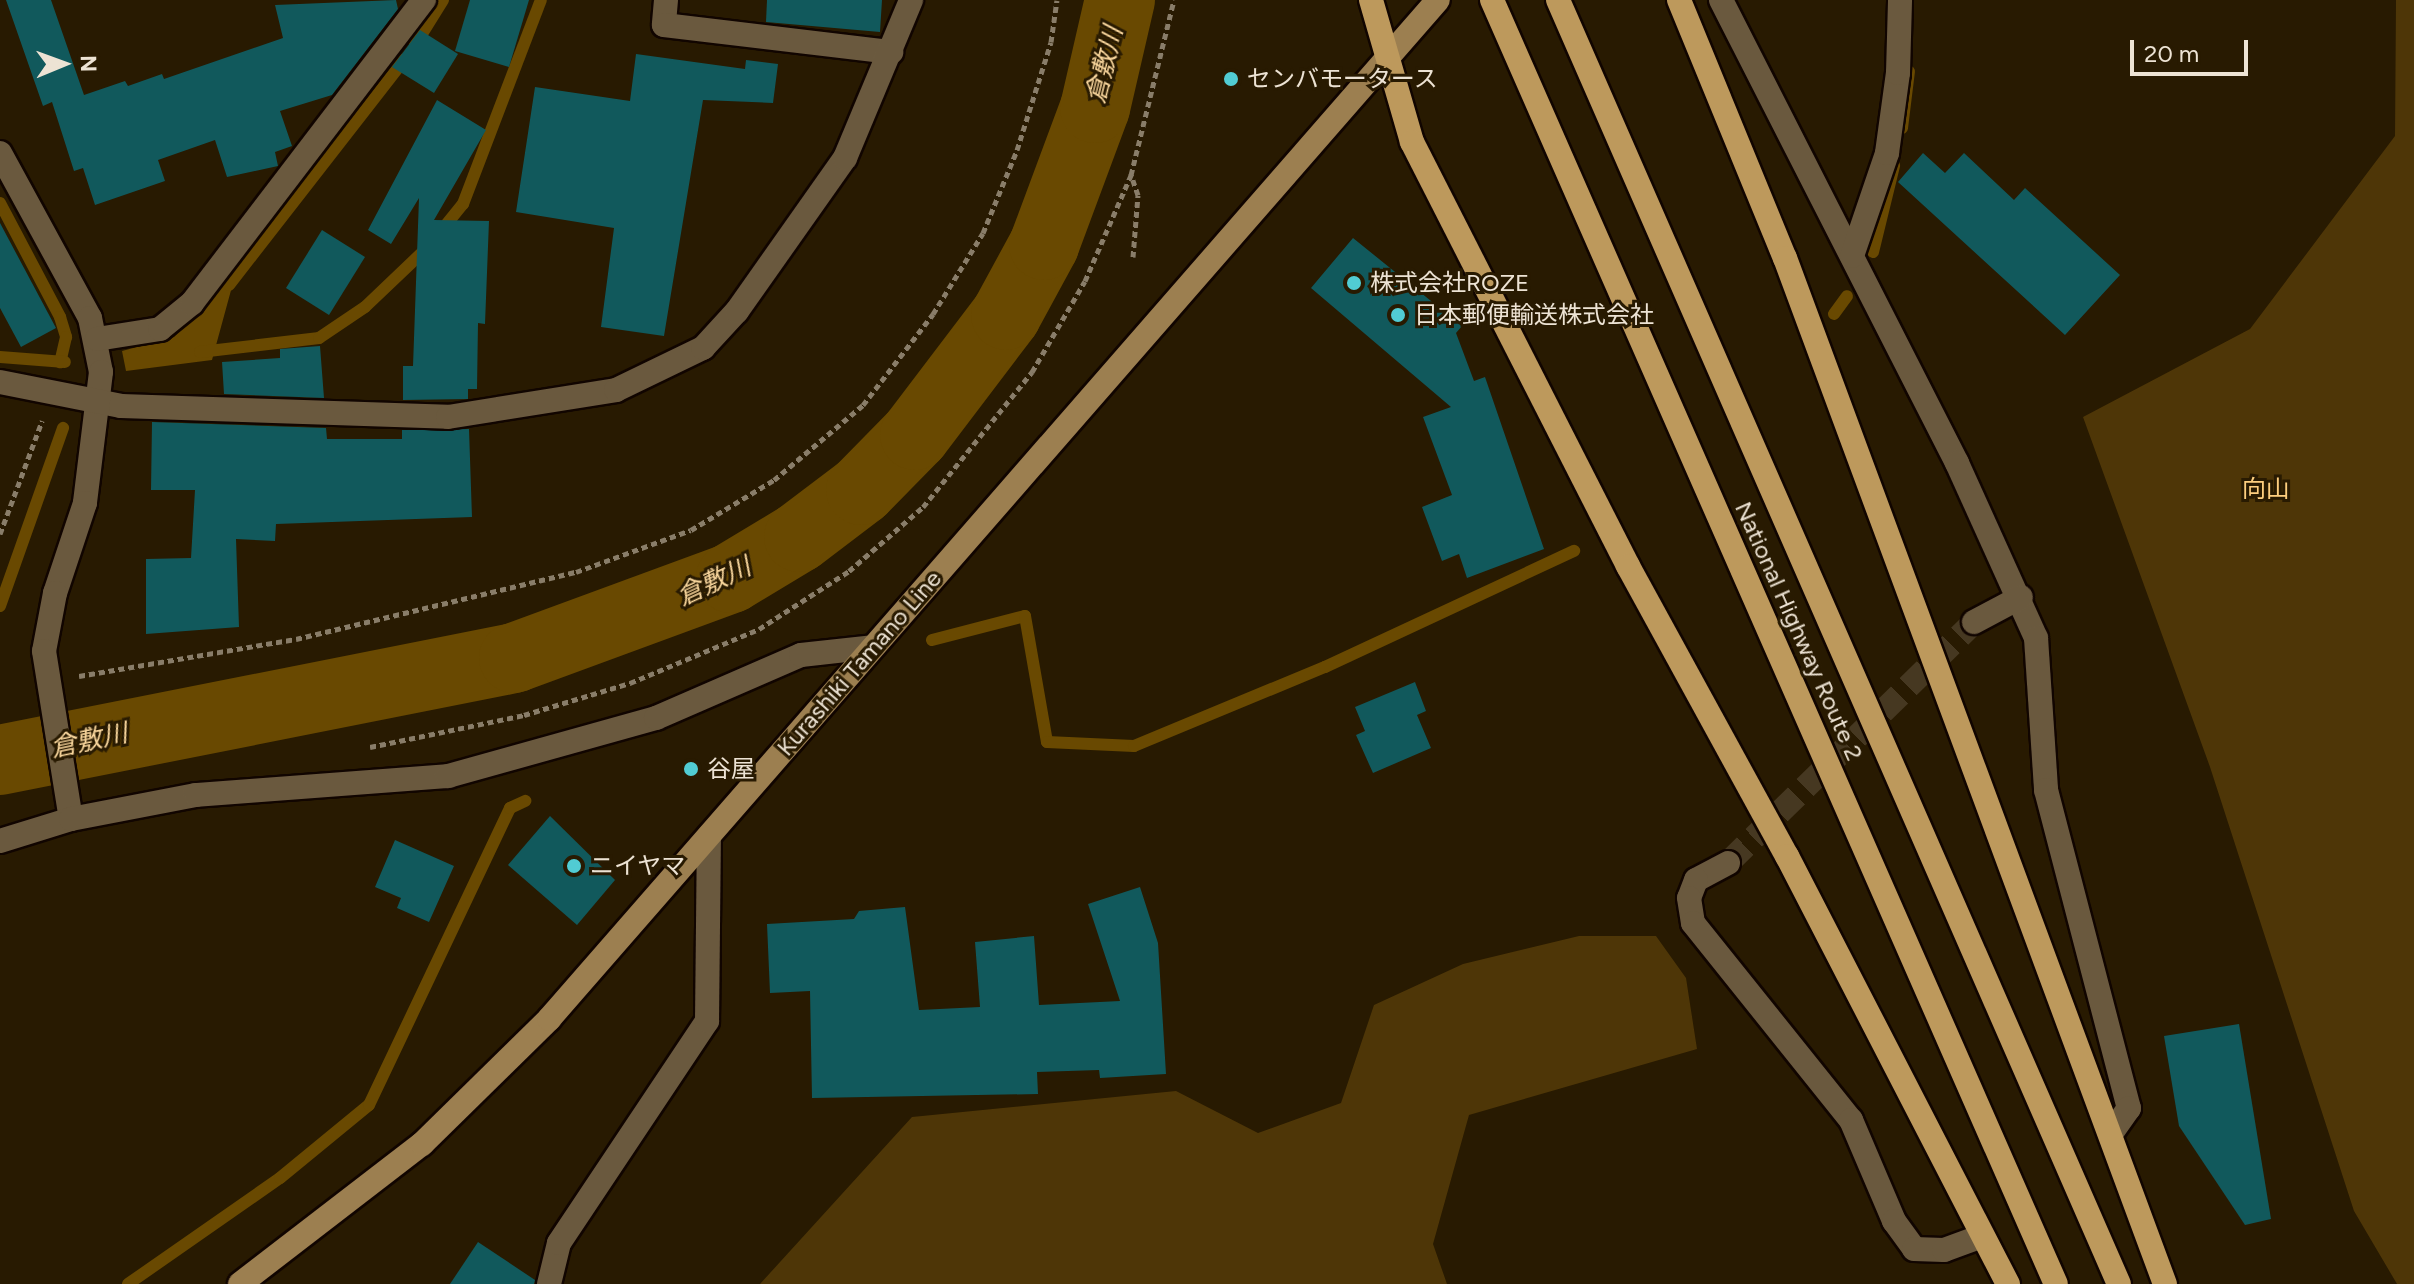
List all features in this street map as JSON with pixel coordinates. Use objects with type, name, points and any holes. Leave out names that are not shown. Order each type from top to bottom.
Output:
[{"type":"highway","points":[[1371,0],[1386,63],[1412,142],[1628,566],[1787,856],[2008,1284]]},
{"type":"highway","name":"National Highway Route 2","points":[[1492,0],[2056,1284]]},
{"type":"highway","name":"National Highway Route 2","points":[[1558,0],[2119,1284]]},
{"type":"highway","points":[[1679,0],[1785,258],[2113,1131],[2165,1284]]},
{"type":"main road","name":"Kurashiki Tamano Line","points":[[240,1284],[422,1144],[549,1019],[1438,0]]},
{"type":"street","points":[[97,339],[160,329],[192,303],[424,0]]},
{"type":"street","points":[[666,0],[664,25],[891,52]]},
{"type":"street","points":[[0,382],[100,401],[448,417],[572,402],[660,372],[703,348],[779,255],[845,158],[911,0]]},
{"type":"street","points":[[1721,0],[2021,597],[2036,638],[2046,790],[2129,1108],[2113,1131]]},
{"type":"street","points":[[1852,256],[1887,153],[1900,0]]},
{"type":"street","points":[[0,153],[97,339],[100,401],[85,503],[55,593],[46,689],[69,812]]},
{"type":"street","points":[[1974,622],[2021,597]]},
{"type":"street","points":[[0,841],[69,812],[234,791],[448,776],[656,718],[801,655],[873,647]]},
{"type":"street","points":[[549,1284],[559,1243],[707,1021],[709,836]]},
{"type":"street","points":[[1728,863],[1696,880],[1689,898],[1693,923],[1851,1120],[1894,1221],[1914,1249],[1944,1250],[1982,1236]]},
{"type":"path","points":[[46,689],[296,639],[576,572],[691,530],[774,480],[863,405],[933,314],[983,233],[1017,150],[1051,42],[1057,0]]},
{"type":"path","points":[[355,750],[524,715],[630,683],[759,629],[849,571],[923,507],[1032,372],[1085,281],[1131,175],[1174,0]]},
{"type":"path","points":[[1131,175],[1138,195],[1133,257]]},
{"type":"path","points":[[0,534],[56,391]]},
{"type":"green space","name":"向山","points":[[2396,0],[2414,0],[2414,1284],[2397,1284],[2354,1211],[2210,767],[2083,417],[2250,329],[2395,136]]},
{"type":"green space","points":[[1579,936],[1656,936],[1686,978],[1697,1049],[1469,1115],[1433,1244],[1447,1284],[760,1284],[912,1117],[1176,1091],[1258,1133],[1341,1103],[1374,1005],[1463,964]]},
{"type":"shaded area","points":[[236,272],[212,360],[126,371],[122,351],[174,337]]},
{"type":"building","points":[[6,0],[51,0],[84,95],[125,81],[128,86],[162,74],[164,79],[283,38],[275,5],[396,0],[398,9],[332,95],[280,111],[292,146],[275,152],[278,166],[227,177],[215,140],[158,160],[165,181],[95,205],[83,168],[74,171],[52,102],[43,106]]},
{"type":"building","points":[[470,0],[529,0],[509,67],[455,51]]},
{"type":"building","points":[[767,0],[882,0],[880,32],[766,22]]},
{"type":"building","points":[[420,30],[458,54],[434,93],[392,67]]},
{"type":"building","points":[[636,54],[745,69],[746,60],[778,64],[773,103],[703,100],[664,336],[601,327],[614,228],[516,212],[535,87],[630,101]]},
{"type":"building","points":[[437,100],[486,130],[434,220],[489,221],[485,324],[478,323],[477,389],[468,389],[468,399],[403,400],[403,366],[413,366],[419,198],[391,244],[368,230]]},
{"type":"building","points":[[1923,153],[1945,173],[1964,153],[2014,200],[2025,188],[2120,275],[2065,335],[1898,182]]},
{"type":"building","points":[[0,223],[56,328],[21,347],[0,308]]},
{"type":"building","points":[[322,230],[365,257],[329,315],[286,288]]},
{"type":"building","points":[[1353,238],[1462,326],[1456,333],[1474,381],[1485,377],[1544,549],[1467,578],[1459,554],[1442,561],[1422,507],[1452,495],[1423,417],[1451,407],[1311,288]]},
{"type":"building","points":[[320,346],[324,398],[224,394],[222,362],[280,358],[280,349]]},
{"type":"building","points":[[152,422],[326,428],[327,439],[402,439],[402,430],[469,429],[472,517],[276,524],[275,541],[236,539],[239,627],[146,634],[146,559],[191,558],[195,490],[151,490]]},
{"type":"building","points":[[1415,682],[1426,711],[1417,715],[1431,748],[1373,773],[1356,735],[1365,731],[1355,707]]},
{"type":"building","points":[[550,816],[615,880],[577,925],[508,865]]},
{"type":"building","points":[[395,840],[454,866],[429,922],[397,908],[401,898],[375,887]]},
{"type":"building","points":[[1140,887],[1158,943],[1166,1074],[1100,1078],[1099,1070],[1037,1072],[1038,1094],[812,1098],[810,991],[770,993],[767,924],[854,919],[859,911],[905,907],[919,1010],[980,1007],[975,942],[1034,936],[1039,1005],[1120,1001],[1088,904]]},
{"type":"building","points":[[2239,1024],[2271,1219],[2245,1225],[2179,1126],[2164,1036]]},
{"type":"building","points":[[478,1242],[535,1280],[534,1284],[450,1284]]},
{"type":"waterway","points":[[415,45],[443,0]]},
{"type":"waterway","points":[[441,231],[463,204],[541,0]]},
{"type":"waterway","name":"倉敷川","points":[[0,760],[514,658],[731,578],[799,537],[861,490],[915,435],[1006,315],[1044,245],[1095,108],[1120,0]]},
{"type":"waterway","points":[[229,285],[405,59]]},
{"type":"waterway","points":[[1902,128],[1909,71]]},
{"type":"waterway","points":[[1873,252],[1894,166]]},
{"type":"waterway","points":[[0,203],[60,317],[66,337],[60,362]]},
{"type":"waterway","points":[[200,352],[319,338],[365,307],[427,248]]},
{"type":"waterway","points":[[1834,314],[1847,296]]},
{"type":"waterway","points":[[0,357],[65,362]]},
{"type":"waterway","points":[[0,606],[63,428]]},
{"type":"waterway","points":[[932,640],[1025,616],[1047,742],[1134,746],[1325,667],[1574,551]]},
{"type":"waterway","points":[[128,1284],[280,1178],[369,1105],[510,808],[525,801]]},
{"type":"tunnel","points":[[1728,863],[1974,622]]},
{"type":"place","name":"センバモータース","points":[[1231,79]]},
{"type":"place","name":"株式会社ROZE","points":[[1354,283]]},
{"type":"place","name":"日本郵便輸送株式会社","points":[[1398,315]]},
{"type":"place","name":"谷屋","points":[[691,769]]},
{"type":"place","name":"ニイヤマ","points":[[574,866]]}]
